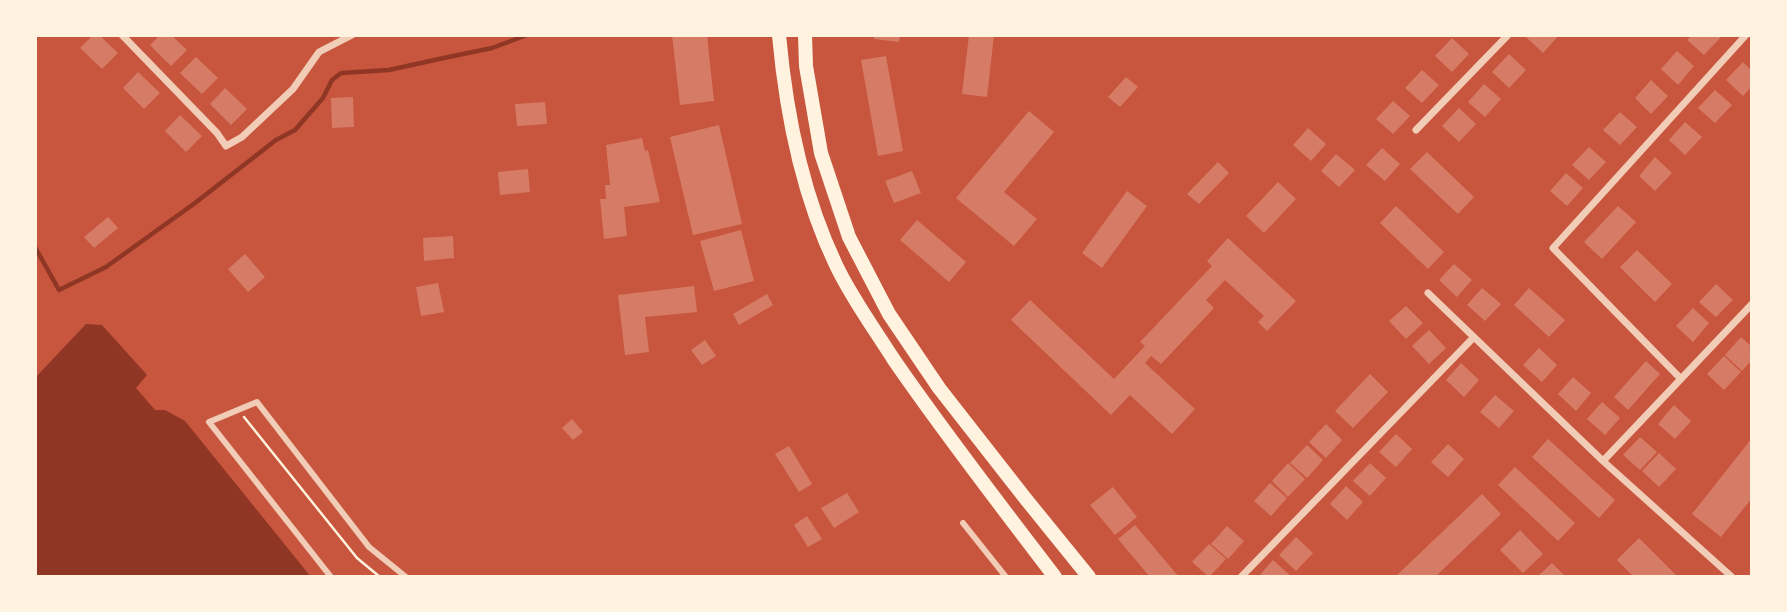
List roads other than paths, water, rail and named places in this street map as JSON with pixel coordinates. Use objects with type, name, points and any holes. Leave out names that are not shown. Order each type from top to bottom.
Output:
[{"type":"highway","points":[[779,35],[783,80],[797,153],[815,213],[836,266],[920,397],[1055,577]]},
{"type":"highway","points":[[805,35],[806,66],[821,153],[849,237],[889,314],[939,388],[1089,577]]},
{"type":"street","points":[[122,35],[217,133],[226,146],[242,138],[293,89],[319,52],[352,35]]},
{"type":"street","points":[[1416,130],[1508,35]]},
{"type":"street","points":[[1681,379],[1553,248],[1746,35]]},
{"type":"street","points":[[1428,293],[1603,461],[1731,577]]},
{"type":"street","points":[[1603,461],[1752,304]]},
{"type":"street","points":[[1241,577],[1474,337]]},
{"type":"street","points":[[331,577],[209,422],[257,402],[369,547],[406,577]]},
{"type":"street","points":[[963,523],[1006,577]]},
{"type":"waterway","points":[[35,247],[59,290],[106,267],[276,140],[295,130],[323,98],[332,80],[341,73],[389,70],[492,48],[527,35]]}]
